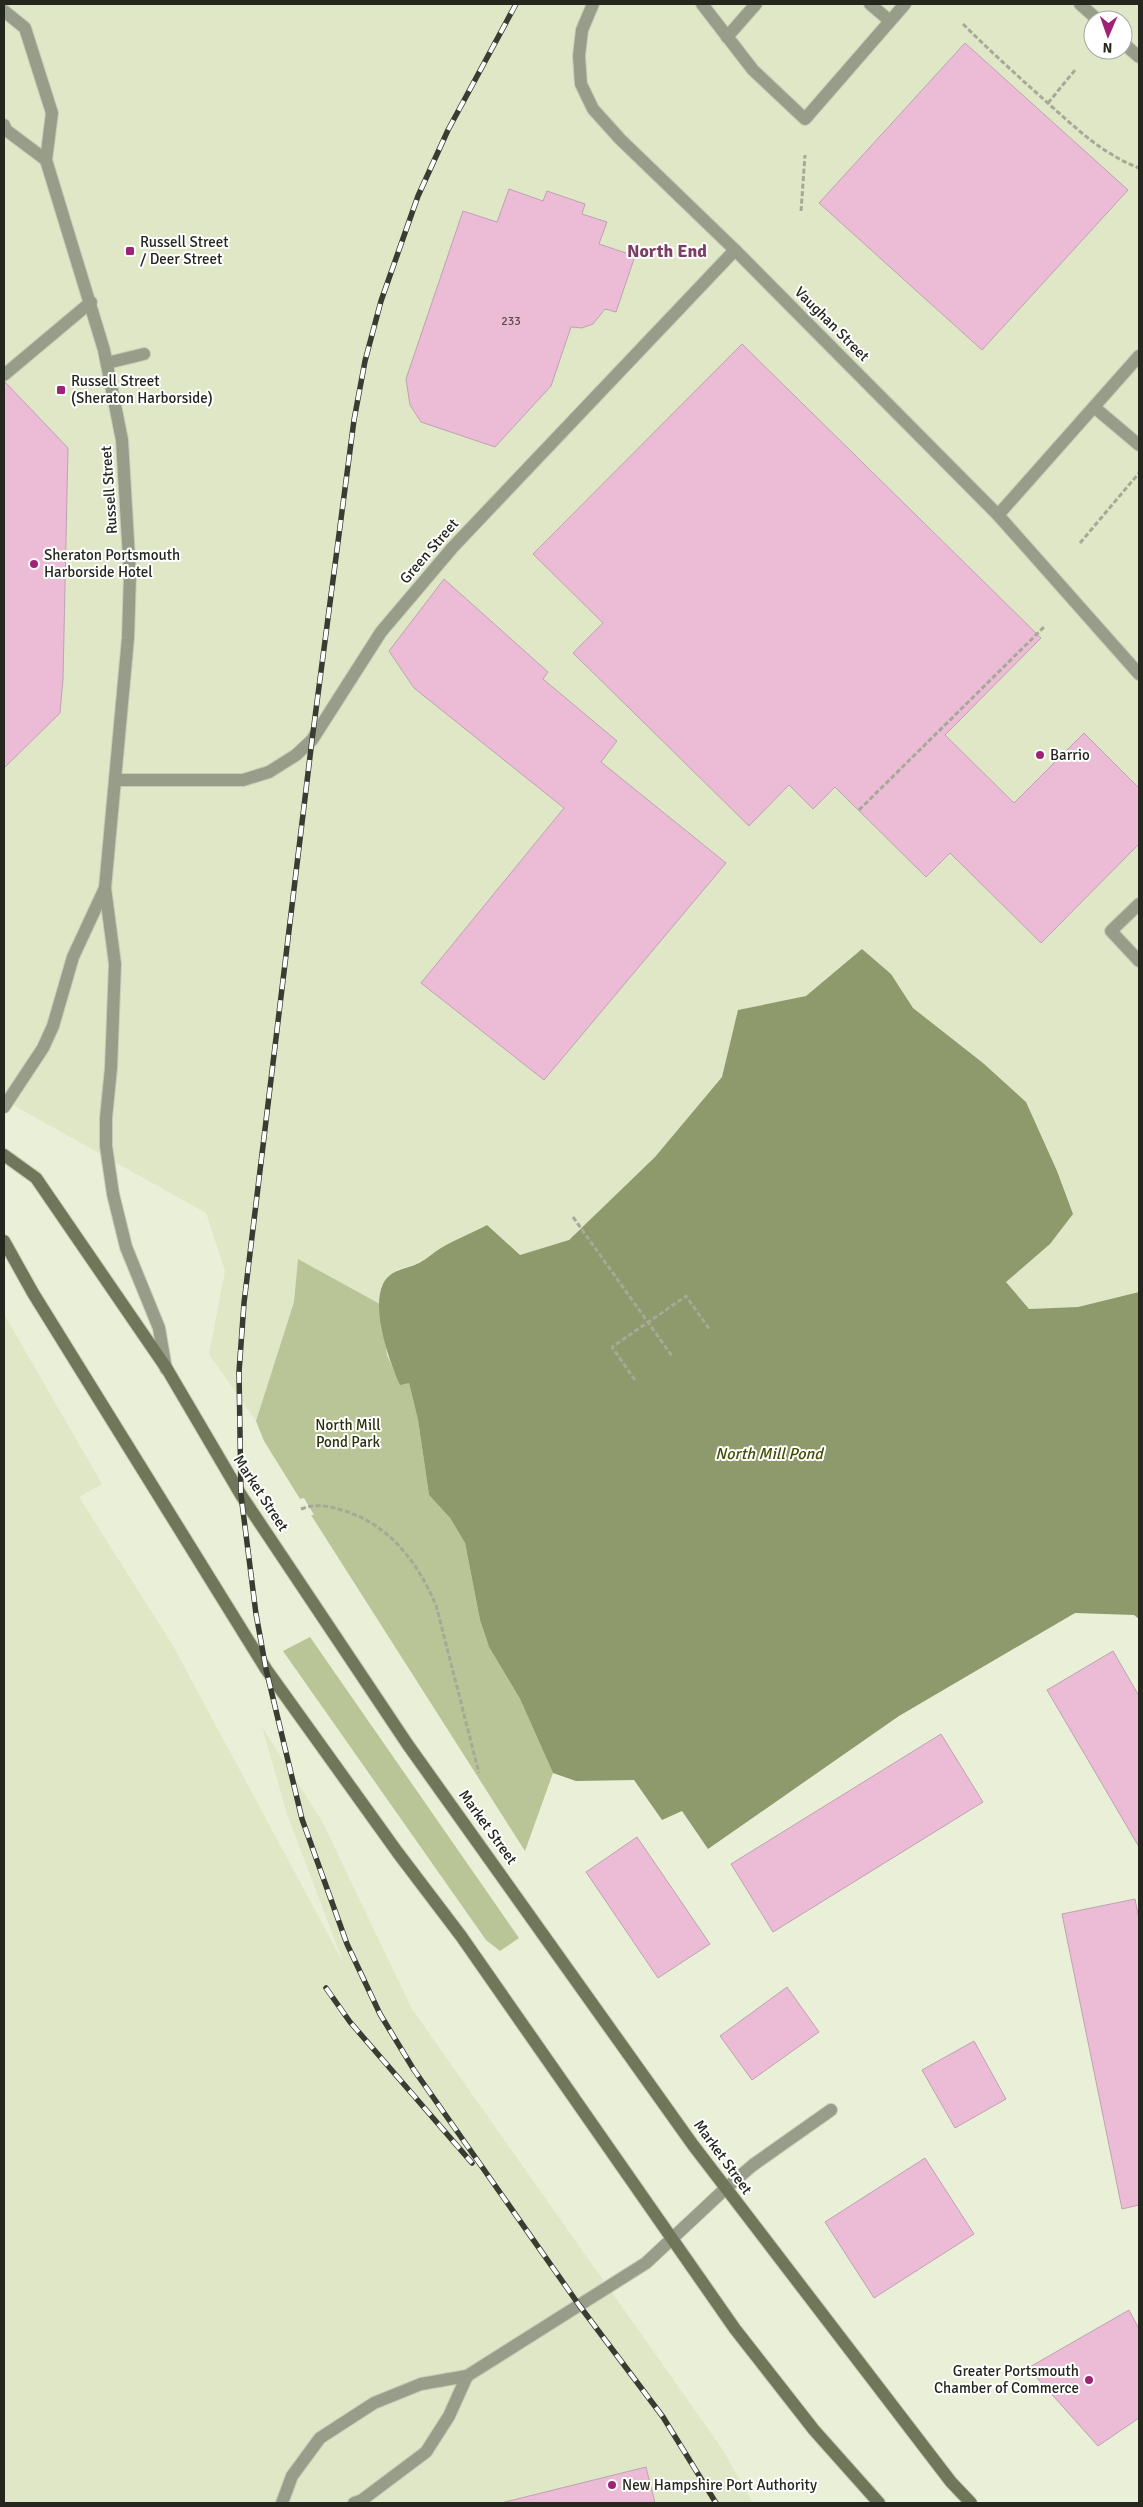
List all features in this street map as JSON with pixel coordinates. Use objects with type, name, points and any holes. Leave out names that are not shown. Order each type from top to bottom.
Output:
[{"type":"main road","name":"Market Street","points":[[4,1155],[36,1178],[167,1370],[241,1494],[408,1745],[725,2189],[951,2482],[971,2503]]},
{"type":"main road","points":[[4,1242],[33,1293],[266,1669],[398,1853],[461,1936],[735,2329],[814,2430],[879,2503]]},
{"type":"street","name":"Vaughan Street","points":[[593,4],[582,30],[579,56],[581,84],[593,109],[620,139],[735,250],[998,516],[1139,674]]},
{"type":"street","points":[[702,4],[752,70],[805,119],[904,4]]},
{"type":"street","points":[[727,37],[756,4]]},
{"type":"street","points":[[870,4],[890,21]]},
{"type":"street","name":"Russell Street","points":[[4,11],[25,28],[52,113],[46,160],[91,302],[107,363],[122,440],[130,575],[128,638],[105,888]]},
{"type":"street","points":[[4,125],[6,130],[46,160]]},
{"type":"street","name":"Green Street","points":[[115,780],[243,780],[269,772],[296,754],[312,740],[381,632],[453,547],[735,250]]},
{"type":"street","points":[[4,375],[91,302]]},
{"type":"street","points":[[107,363],[144,354]]},
{"type":"street","points":[[998,516],[1139,356]]},
{"type":"street","points":[[1094,407],[1139,445]]},
{"type":"street","points":[[4,1107],[43,1048],[53,1026],[73,957],[105,888]]},
{"type":"street","points":[[105,888],[115,964],[111,1068],[106,1118],[109,1176],[126,1248],[159,1328],[167,1370]]},
{"type":"street","points":[[1139,904],[1111,931],[1139,961]]},
{"type":"street","points":[[282,2503],[292,2476],[320,2438],[374,2403],[421,2384],[466,2376],[646,2263],[671,2237],[753,2165],[831,2110]]},
{"type":"street","points":[[354,2503],[362,2500],[426,2452],[449,2416],[466,2376]]},
{"type":"path","points":[[963,24],[1094,144],[1117,159],[1139,168]]},
{"type":"path","points":[[1048,103],[1076,70]]},
{"type":"path","points":[[801,211],[806,155]]},
{"type":"path","points":[[1080,543],[1139,474]]},
{"type":"path","points":[[859,810],[1045,626]]},
{"type":"path","points":[[573,1217],[672,1356]]},
{"type":"path","points":[[635,1380],[612,1346],[686,1296],[710,1330]]},
{"type":"path","points":[[301,1509],[314,1504],[354,1514],[373,1523],[386,1533],[411,1558],[425,1579],[436,1604],[479,1773]]},
{"type":"shaded area","points":[[4,4],[1139,4],[1139,1292],[1078,1307],[1029,1309],[1005,1281],[1050,1244],[983,1063],[913,1008],[891,974],[862,949],[806,996],[739,1010],[722,1077],[655,1157],[569,1240],[520,1255],[442,1248],[418,1263],[397,1270],[380,1292],[380,1304],[298,1259],[294,1302],[256,1421],[209,1354],[225,1271],[206,1213],[4,1100]]},
{"type":"shaded area","points":[[4,1314],[102,1484],[79,1497],[172,1644],[343,1962],[287,1814],[262,1727],[322,1821],[412,2009],[723,2450],[753,2503],[4,2503]]},
{"type":"green space","name":"North Mill Pond Park","points":[[298,1259],[380,1304],[387,1355],[400,1384],[409,1383],[418,1420],[429,1495],[450,1518],[465,1543],[480,1620],[489,1647],[520,1699],[553,1773],[525,1851],[311,1515],[314,1515],[304,1498],[300,1499],[264,1441],[256,1421],[294,1302]]},
{"type":"green space","points":[[310,1637],[519,1938],[500,1951],[486,1940],[283,1651]]},
{"type":"water","name":"North Mill Pond","points":[[862,949],[891,974],[913,1008],[983,1063],[1026,1102],[1057,1171],[1073,1214],[1050,1244],[1006,1282],[1029,1309],[1078,1307],[1139,1292],[1139,1619],[1134,1615],[1075,1613],[899,1716],[708,1849],[682,1811],[662,1820],[634,1780],[576,1781],[553,1773],[520,1699],[489,1647],[480,1620],[465,1543],[450,1518],[429,1495],[418,1420],[409,1383],[400,1385],[391,1363],[380,1321],[380,1295],[386,1279],[394,1272],[425,1260],[438,1250],[487,1225],[520,1255],[569,1240],[655,1157],[722,1077],[738,1010],[806,996]]},
{"type":"building","points":[[965,43],[1128,190],[982,350],[819,203]]},
{"type":"building","points":[[509,189],[543,201],[547,191],[585,204],[582,214],[607,222],[599,244],[635,256],[616,312],[605,309],[593,324],[582,328],[571,327],[551,386],[495,447],[421,422],[410,405],[406,379],[463,211],[497,222]]},
{"type":"building","points":[[742,344],[1041,638],[945,735],[1014,803],[1084,733],[1139,788],[1139,844],[1041,943],[950,853],[926,877],[835,787],[813,809],[789,785],[749,826],[573,653],[603,623],[533,554]]},
{"type":"building","name":"Sheraton Portsmouth Harborside Hotel","points":[[4,381],[68,448],[63,679],[60,713],[4,768]]},
{"type":"building","points":[[444,579],[548,672],[543,679],[617,741],[601,762],[726,863],[544,1080],[421,983],[564,808],[414,688],[389,651]]},
{"type":"building","points":[[1113,1651],[1139,1696],[1139,1847],[1047,1690]]},
{"type":"building","points":[[941,1734],[983,1802],[773,1932],[731,1864]]},
{"type":"building","points":[[637,1837],[710,1944],[658,1978],[586,1872]]},
{"type":"building","points":[[1135,1899],[1139,1919],[1139,2205],[1122,2209],[1062,1914]]},
{"type":"building","points":[[787,1987],[819,2032],[752,2080],[720,2036]]},
{"type":"building","points":[[974,2041],[1006,2099],[955,2128],[922,2070]]},
{"type":"building","points":[[925,2158],[974,2234],[874,2298],[825,2222]]},
{"type":"building","points":[[1129,2310],[1139,2329],[1139,2418],[1098,2446],[1028,2368]]},
{"type":"building","name":"New Hampshire Port Authority","points":[[646,2467],[655,2503],[501,2503]]},
{"type":"railway","points":[[516,4],[448,130],[418,196],[381,301],[365,361],[354,420],[312,740],[244,1303],[239,1372],[241,1495],[256,1614],[266,1669],[302,1819],[347,1944],[380,2014],[414,2070],[579,2305],[663,2417],[716,2503]]},
{"type":"railway","points":[[326,1988],[350,2022],[472,2163]]},
{"type":"place","name":"Russell Street / Deer Street","points":[[130,251]]},
{"type":"place","name":"Russell Street (Sheraton Harborside)","points":[[61,390]]},
{"type":"place","name":"Sheraton Portsmouth Harborside Hotel","points":[[34,564]]},
{"type":"place","name":"Barrio","points":[[1040,755]]},
{"type":"place","name":"Greater Portsmouth Chamber of Commerce","points":[[1089,2380]]},
{"type":"place","name":"New Hampshire Port Authority","points":[[612,2485]]},
{"type":"district","name":"North End","points":[[667,251]]}]
